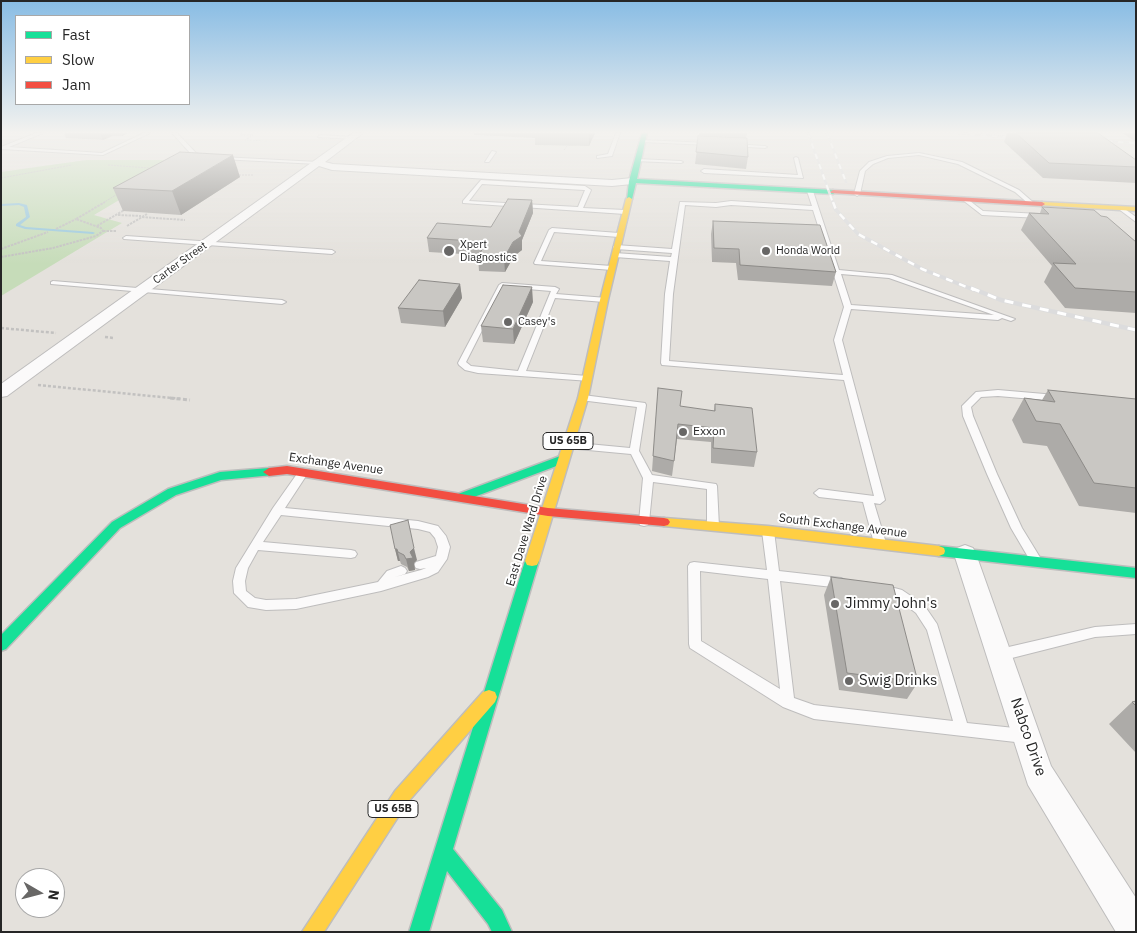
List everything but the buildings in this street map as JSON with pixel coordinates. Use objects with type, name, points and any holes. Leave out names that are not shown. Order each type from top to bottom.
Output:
[{"type":"main road","name":"East Dave Ward Drive","points":[[419,932],[489,698],[583,398],[633,177]]},
{"type":"main road","points":[[632,181],[1032,204],[1073,209],[1136,209]]},
{"type":"main road","points":[[462,497],[563,459]]},
{"type":"main road","name":"Exchange Avenue","points":[[1,645],[116,525],[172,492],[220,476],[287,470],[548,512]]},
{"type":"main road","name":"South Exchange Avenue","points":[[548,512],[644,522],[768,531],[1036,562],[1134,576]]},
{"type":"main road","name":"US 65B","points":[[312,932],[401,797],[489,698]]},
{"type":"main road","points":[[443,850],[495,917],[502,932]]},
{"type":"street","name":"Carter Street","points":[[1,392],[299,177]]},
{"type":"street","points":[[554,177],[612,183],[632,181]]},
{"type":"street","name":"Nabco Drive","points":[[965,554],[1040,774],[1136,931]]},
{"type":"lane","points":[[757,177],[759,188]]},
{"type":"lane","points":[[857,194],[862,177]]},
{"type":"lane","points":[[988,177],[1017,191],[1032,204]]},
{"type":"lane","points":[[580,209],[588,190],[585,188],[481,182],[465,202],[625,212]]},
{"type":"lane","points":[[810,191],[848,307],[838,340],[880,500],[819,493]]},
{"type":"lane","points":[[966,200],[982,213],[1051,217]]},
{"type":"lane","points":[[815,208],[731,203],[716,205],[682,203],[674,255],[665,364],[848,378]]},
{"type":"lane","points":[[1122,208],[1136,220]]},
{"type":"lane","points":[[612,268],[537,263],[552,230],[620,235]]},
{"type":"lane","points":[[126,238],[332,252]]},
{"type":"lane","points":[[616,251],[674,255]]},
{"type":"lane","points":[[836,272],[890,276],[1011,319],[848,307]]},
{"type":"lane","points":[[53,283],[282,302]]},
{"type":"lane","points":[[521,374],[555,289],[502,285],[462,363],[468,368],[478,370],[521,374],[587,379]]},
{"type":"lane","points":[[552,296],[604,300]]},
{"type":"lane","points":[[1036,562],[1016,528],[968,416],[966,406],[979,394],[998,393],[1066,398]]},
{"type":"lane","points":[[583,398],[642,405],[634,451],[648,478],[644,522]]},
{"type":"lane","points":[[567,445],[634,451]]},
{"type":"lane","points":[[277,511],[418,525],[434,530],[440,536],[444,547],[442,559],[434,569],[424,574],[381,586],[296,604],[266,606],[252,603],[240,593],[238,581],[242,568],[277,511],[303,472]]},
{"type":"lane","points":[[648,478],[712,486],[714,527]]},
{"type":"lane","points":[[868,498],[880,544]]},
{"type":"lane","points":[[768,531],[788,702]]},
{"type":"lane","points":[[255,546],[351,554]]},
{"type":"lane","points":[[420,565],[442,559]]},
{"type":"lane","points":[[962,729],[933,628],[920,609],[898,592],[773,574],[694,566],[695,644],[788,702],[814,712],[1028,737]]},
{"type":"lane","points":[[381,586],[391,574],[401,571]]},
{"type":"lane","points":[[1000,655],[1095,632],[1136,629]]},
{"type":"path","points":[[56,229],[120,193]]},
{"type":"path","points":[[96,226],[129,208]]},
{"type":"path","points":[[76,219],[96,226],[103,231],[114,233],[147,214]]},
{"type":"path","points":[[116,215],[185,220]]},
{"type":"path","points":[[1,257],[81,241],[96,236],[103,231]]},
{"type":"path","points":[[1,249],[48,232]]},
{"type":"path","points":[[1,328],[17,329]]},
{"type":"path","points":[[13,383],[190,400]]},
{"type":"green space","points":[[1,177],[159,177],[94,215],[122,223],[1,296]]},
{"type":"waterway","points":[[1,205],[19,204],[26,206],[28,217],[17,225],[25,228],[93,233]]},
{"type":"railway","points":[[824,177],[833,203]]},
{"type":"railway","points":[[844,177],[846,182]]},
{"type":"railway","points":[[833,202],[836,210],[858,234],[922,269],[974,290]]},
{"type":"railway","points":[[971,288],[1001,300],[1136,330]]},
{"type":"traffic: fast","points":[[629,199],[634,177]]},
{"type":"traffic: fast","points":[[632,181],[833,192]]},
{"type":"traffic: fast","points":[[462,497],[563,459]]},
{"type":"traffic: fast","points":[[1,645],[116,525],[172,492],[220,476],[269,472]]},
{"type":"traffic: fast","points":[[939,551],[1136,573]]},
{"type":"traffic: fast","points":[[419,932],[532,561]]},
{"type":"traffic: fast","points":[[443,851],[495,917],[502,932]]},
{"type":"traffic: slow","points":[[532,561],[583,398],[604,300],[629,199]]},
{"type":"traffic: slow","points":[[1042,204],[1136,209]]},
{"type":"traffic: slow","points":[[664,522],[768,531],[939,551]]},
{"type":"traffic: slow","points":[[312,932],[401,797],[489,697]]},
{"type":"traffic: jam","points":[[833,192],[1042,204]]},
{"type":"traffic: jam","points":[[269,472],[287,470],[548,512],[664,522]]},
{"type":"place","name":"Xpert Diagnostics","points":[[449,251]]},
{"type":"place","name":"Honda World","points":[[766,251]]},
{"type":"place","name":"Casey's","points":[[508,322]]},
{"type":"place","name":"Exxon","points":[[683,432]]},
{"type":"place","name":"Jimmy John's","points":[[835,604]]},
{"type":"place","name":"Swig Drinks","points":[[849,681]]}]
